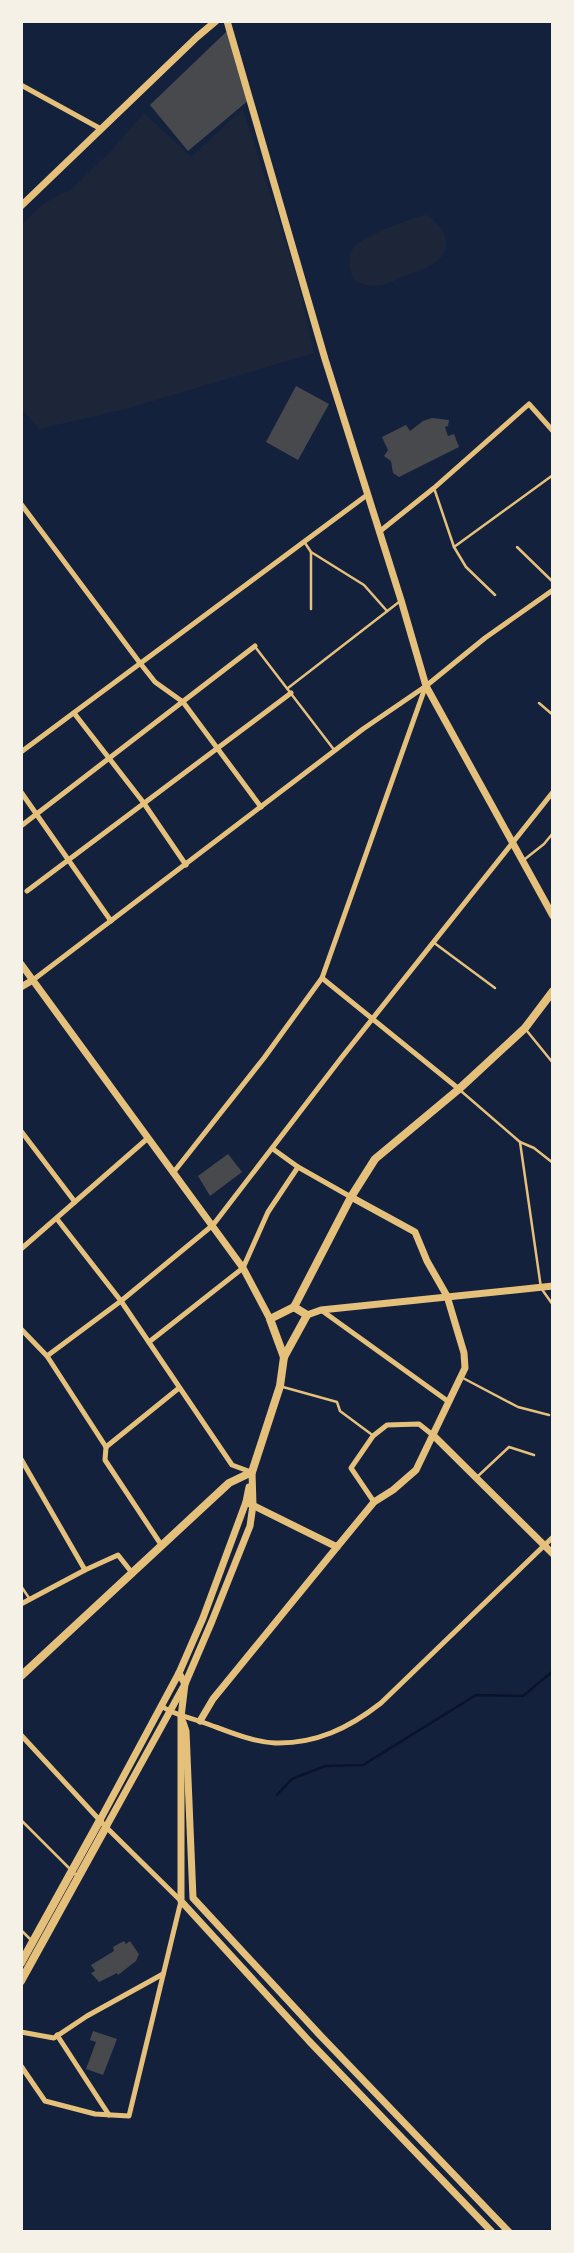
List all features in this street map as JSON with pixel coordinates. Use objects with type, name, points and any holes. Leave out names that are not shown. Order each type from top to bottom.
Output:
[{"type":"main road","points":[[284,1357],[270,1319],[294,1307],[351,1196],[375,1159],[459,1089],[525,1028],[553,991]]},
{"type":"main road","points":[[21,1676],[229,1483],[252,1472],[279,1386],[284,1357],[307,1315],[294,1307]]},
{"type":"main road","points":[[21,1963],[71,1871],[103,1823]]},
{"type":"main road","points":[[21,1981],[78,1877],[103,1823]]},
{"type":"street","points":[[21,206],[216,21]]},
{"type":"street","points":[[227,21],[325,359],[426,686],[553,916]]},
{"type":"street","points":[[21,85],[101,129]]},
{"type":"street","points":[[379,532],[434,488],[529,404],[553,431]]},
{"type":"street","points":[[21,752],[367,495]]},
{"type":"street","points":[[21,504],[140,663],[155,681],[183,702],[261,807]]},
{"type":"street","points":[[21,987],[402,700],[426,686],[485,638],[553,590]]},
{"type":"street","points":[[21,826],[255,646]]},
{"type":"street","points":[[173,1173],[264,1058],[322,978],[426,686]]},
{"type":"street","points":[[27,891],[290,691]]},
{"type":"street","points":[[402,700],[417,706]]},
{"type":"street","points":[[74,713],[143,802],[186,865]]},
{"type":"street","points":[[21,792],[111,921]]},
{"type":"street","points":[[47,1356],[121,1301],[213,1225],[553,792]]},
{"type":"street","points":[[21,964],[213,1225],[243,1268],[270,1319]]},
{"type":"street","points":[[322,978],[459,1089]]},
{"type":"street","points":[[21,1131],[75,1202]]},
{"type":"street","points":[[21,1249],[148,1138]]},
{"type":"street","points":[[200,1721],[214,1699],[374,1502],[416,1470],[465,1368],[464,1353],[447,1296],[427,1261],[415,1232],[298,1167],[273,1149]]},
{"type":"street","points":[[149,1342],[243,1268],[268,1212],[298,1167]]},
{"type":"street","points":[[57,1219],[121,1301],[232,1465],[252,1472],[250,1526],[185,1684],[103,1823]]},
{"type":"street","points":[[307,1315],[321,1310],[553,1286]]},
{"type":"street","points":[[321,1310],[449,1402]]},
{"type":"street","points":[[21,1329],[47,1356],[106,1447],[105,1460],[162,1546]]},
{"type":"street","points":[[106,1447],[179,1388]]},
{"type":"street","points":[[374,1502],[351,1468],[373,1436],[387,1424],[419,1424],[553,1553]]},
{"type":"street","points":[[21,1459],[85,1570]]},
{"type":"street","points":[[250,1504],[337,1548]]},
{"type":"street","points":[[103,1823],[179,1673],[250,1504]]},
{"type":"street","points":[[161,1706],[181,1717],[274,1743],[313,1740],[355,1723],[381,1703],[553,1537]]},
{"type":"street","points":[[21,1604],[118,1555],[133,1574]]},
{"type":"street","points":[[21,2066],[45,2101],[94,2114],[129,2116],[181,1901],[181,1717],[185,1684],[179,1673]]},
{"type":"street","points":[[181,1717],[186,1731],[193,1898],[509,2232]]},
{"type":"street","points":[[21,1735],[492,2232]]},
{"type":"street","points":[[21,2032],[54,2038],[163,1974]]},
{"type":"street","points":[[57,2035],[109,2115]]},
{"type":"lane","points":[[454,547],[553,475]]},
{"type":"lane","points":[[434,488],[454,547],[466,567],[495,595]]},
{"type":"lane","points":[[304,542],[311,552],[365,585],[387,611]]},
{"type":"lane","points":[[517,547],[553,582]]},
{"type":"lane","points":[[311,552],[311,609]]},
{"type":"lane","points":[[290,691],[401,600]]},
{"type":"lane","points":[[255,646],[335,751]]},
{"type":"lane","points":[[539,703],[553,715]]},
{"type":"lane","points":[[523,861],[553,833]]},
{"type":"lane","points":[[433,942],[495,988]]},
{"type":"lane","points":[[525,1028],[553,1063]]},
{"type":"lane","points":[[459,1089],[520,1142],[534,1148],[553,1163]]},
{"type":"lane","points":[[520,1142],[541,1288],[553,1305]]},
{"type":"lane","points":[[461,1377],[518,1406],[549,1415]]},
{"type":"lane","points":[[279,1386],[337,1402],[340,1411],[373,1436]]},
{"type":"lane","points":[[477,1478],[509,1447],[534,1455]]},
{"type":"lane","points":[[21,1586],[30,1599]]},
{"type":"lane","points":[[21,1820],[78,1877]]},
{"type":"lane","points":[[21,1930],[33,1941]]},
{"type":"shaded area","points":[[243,109],[297,278],[314,353],[129,408],[39,429],[21,408],[21,226],[43,204],[74,187],[112,150],[144,113],[191,157]]},
{"type":"shaded area","points":[[427,215],[441,228],[446,239],[445,251],[438,260],[426,268],[383,285],[369,285],[354,280],[349,264],[354,247],[388,228]]},
{"type":"building","points":[[227,31],[250,99],[188,151],[150,105]]},
{"type":"building","points":[[296,386],[329,404],[298,460],[266,442]]},
{"type":"building","points":[[432,418],[449,420],[448,426],[445,427],[448,436],[454,434],[459,447],[399,477],[393,473],[391,461],[384,456],[388,450],[382,437],[406,425],[410,431]]},
{"type":"building","points":[[228,1154],[242,1172],[210,1196],[198,1176]]},
{"type":"building","points":[[124,1941],[126,1944],[130,1941],[139,1954],[136,1961],[118,1975],[117,1973],[99,1982],[91,1973],[95,1971],[91,1965],[114,1951],[113,1947]]},
{"type":"building","points":[[93,2031],[117,2039],[103,2075],[86,2069],[96,2042],[90,2040]]},
{"type":"waterway","points":[[277,1795],[292,1779],[325,1766],[363,1765],[476,1695],[523,1696],[553,1671]]}]
